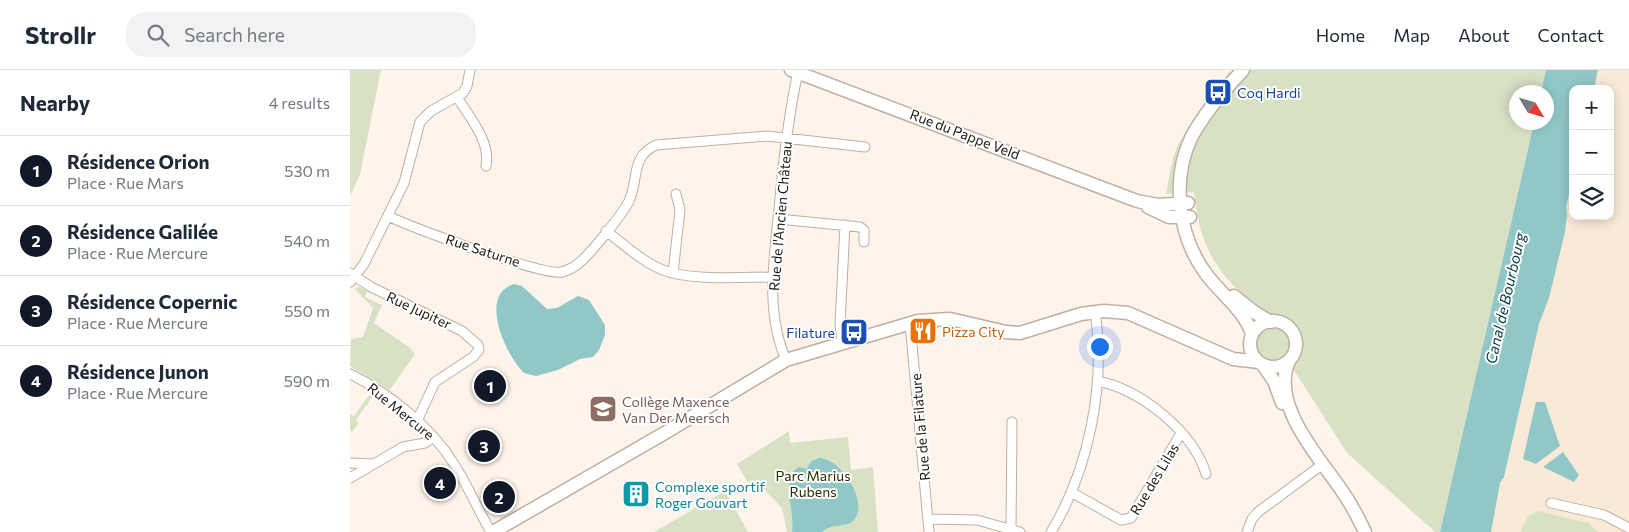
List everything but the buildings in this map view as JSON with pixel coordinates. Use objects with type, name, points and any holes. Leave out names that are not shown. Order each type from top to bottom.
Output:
[{"type":"street","points":[[352,277],[362,267],[404,183],[419,125],[429,113],[457,97],[466,88],[470,70]]},
{"type":"street","points":[[1244,70],[1209,118],[1189,152],[1184,203],[1191,248],[1202,270],[1241,314],[1251,339],[1252,353],[1276,383],[1291,423],[1346,497],[1365,532]]},
{"type":"street","name":"Rue de l'Ancien Château","points":[[786,360],[775,322],[773,277],[794,71]]},
{"type":"street","name":"Rue du Pappe Veld","points":[[794,71],[1138,201],[1155,205],[1184,203]]},
{"type":"street","points":[[457,97],[486,145],[488,157],[486,166]]},
{"type":"street","points":[[773,277],[673,273],[646,261],[606,231],[628,202],[636,164],[641,156],[652,147],[665,143],[762,136],[865,147]]},
{"type":"street","points":[[673,273],[680,210],[676,194]]},
{"type":"street","name":"Rue du Pappe Veld","points":[[1138,201],[1166,216],[1186,217]]},
{"type":"street","name":"Rue Saturne","points":[[388,216],[417,229],[550,272],[563,272],[579,264],[606,231]]},
{"type":"street","points":[[1186,217],[1200,249],[1218,278],[1247,307],[1271,322],[1283,324],[1294,335],[1295,349],[1285,376],[1287,397],[1294,420],[1308,445]]},
{"type":"street","points":[[778,219],[862,228],[864,242]]},
{"type":"street","points":[[842,342],[840,324],[845,225]]},
{"type":"street","name":"Rue Jupiter","points":[[352,277],[462,330],[475,341],[479,348],[473,358],[435,382],[417,421]]},
{"type":"street","points":[[492,532],[647,444],[786,360],[910,323],[950,319],[1016,333],[1040,328],[1067,317],[1128,313],[1152,321],[1233,359],[1278,367],[1289,361]]},
{"type":"street","points":[[1051,532],[1071,492],[1087,439],[1097,381],[1095,315]]},
{"type":"street","points":[[1214,349],[1238,354],[1260,326],[1271,322]]},
{"type":"street","name":"Rue de la Filature","points":[[910,323],[929,532]]},
{"type":"street","name":"Rue Mercure","points":[[350,374],[377,390],[417,421],[434,437],[457,469],[492,532]]},
{"type":"street","name":"Rue des Lilas","points":[[1097,381],[1120,388],[1157,411],[1181,433],[1195,452],[1206,474]]},
{"type":"street","points":[[1011,529],[1012,422]]},
{"type":"street","name":"Rue des Lilas","points":[[1071,492],[1121,520],[1132,518],[1181,433]]},
{"type":"street","points":[[354,476],[403,447],[425,443],[434,437]]},
{"type":"street","points":[[350,463],[373,464]]},
{"type":"street","points":[[1247,532],[1258,512],[1323,464]]},
{"type":"street","points":[[1551,503],[1604,515],[1629,528]]},
{"type":"street","points":[[928,519],[970,519],[1020,532]]},
{"type":"shaded area","points":[[1598,70],[1629,70],[1629,532],[1491,532],[1500,482],[1504,477],[1539,324],[1549,298],[1559,255],[1569,195],[1569,220],[1614,220],[1614,85],[1595,85]]},
{"type":"green space","points":[[350,70],[381,70],[360,175],[350,196]]},
{"type":"green space","points":[[1251,70],[1546,70],[1543,85],[1509,85],[1509,130],[1532,130],[1440,532],[1435,532],[1347,453],[1292,367],[1301,347],[1298,330],[1292,322],[1265,312],[1249,300],[1235,287],[1214,261],[1201,229],[1194,192],[1166,194],[1173,158],[1188,128],[1229,72],[1244,78]]},
{"type":"green space","points":[[359,287],[367,291],[365,297],[382,305],[374,323],[409,347],[415,354],[390,390],[350,366],[351,339],[363,337],[373,308],[354,288]]},
{"type":"green space","points":[[1273,327],[1280,328],[1285,332],[1289,337],[1289,351],[1285,356],[1280,360],[1273,361],[1266,360],[1261,356],[1257,351],[1256,344],[1257,337],[1261,332],[1266,328]]},
{"type":"green space","points":[[370,394],[373,396],[356,420],[359,423],[352,432],[350,430],[350,414],[354,416]]},
{"type":"green space","name":"Parc Marius Rubens","points":[[789,431],[790,443],[848,437],[851,470],[873,467],[878,532],[787,532],[782,508],[762,487],[747,481],[737,464]]},
{"type":"green space","points":[[725,491],[748,532],[654,532]]},
{"type":"green space","points":[[1538,511],[1589,523],[1598,532],[1520,532],[1529,515]]},
{"type":"water","name":"Canal de Bourbourg","points":[[1546,70],[1598,70],[1595,85],[1569,85],[1569,195],[1566,207],[1565,232],[1549,298],[1539,324],[1504,477],[1500,483],[1491,532],[1440,532],[1532,130],[1554,130],[1554,85],[1543,85]]},
{"type":"water","points":[[514,284],[522,286],[547,309],[557,308],[578,296],[589,300],[605,325],[605,335],[599,350],[593,357],[580,359],[558,370],[536,376],[524,373],[510,354],[499,327],[496,313],[498,300],[503,290]]},
{"type":"water","points":[[1536,402],[1545,402],[1560,446],[1536,464],[1523,459]]},
{"type":"water","points":[[1563,452],[1579,475],[1574,482],[1543,467]]},
{"type":"water","points":[[819,458],[827,460],[843,472],[855,492],[858,512],[851,522],[830,527],[822,532],[792,532],[793,524],[789,497],[790,479],[793,472],[799,467],[806,469],[812,461]]},
{"type":"place","name":"Coq Hardi","points":[[1218,92]]},
{"type":"place","name":"Pizza City","points":[[923,331]]},
{"type":"place","name":"Filature","points":[[854,332]]},
{"type":"place","name":"Résidence Orion","points":[[490,386]]},
{"type":"place","name":"Collège Maxence Van Der Meersch","points":[[603,409]]},
{"type":"place","name":"Résidence Copernic","points":[[484,446]]},
{"type":"place","name":"Résidence Junon","points":[[440,483]]},
{"type":"place","name":"Complexe sportif Roger Gouvart","points":[[636,494]]},
{"type":"place","name":"Résidence Galilée","points":[[499,497]]}]
